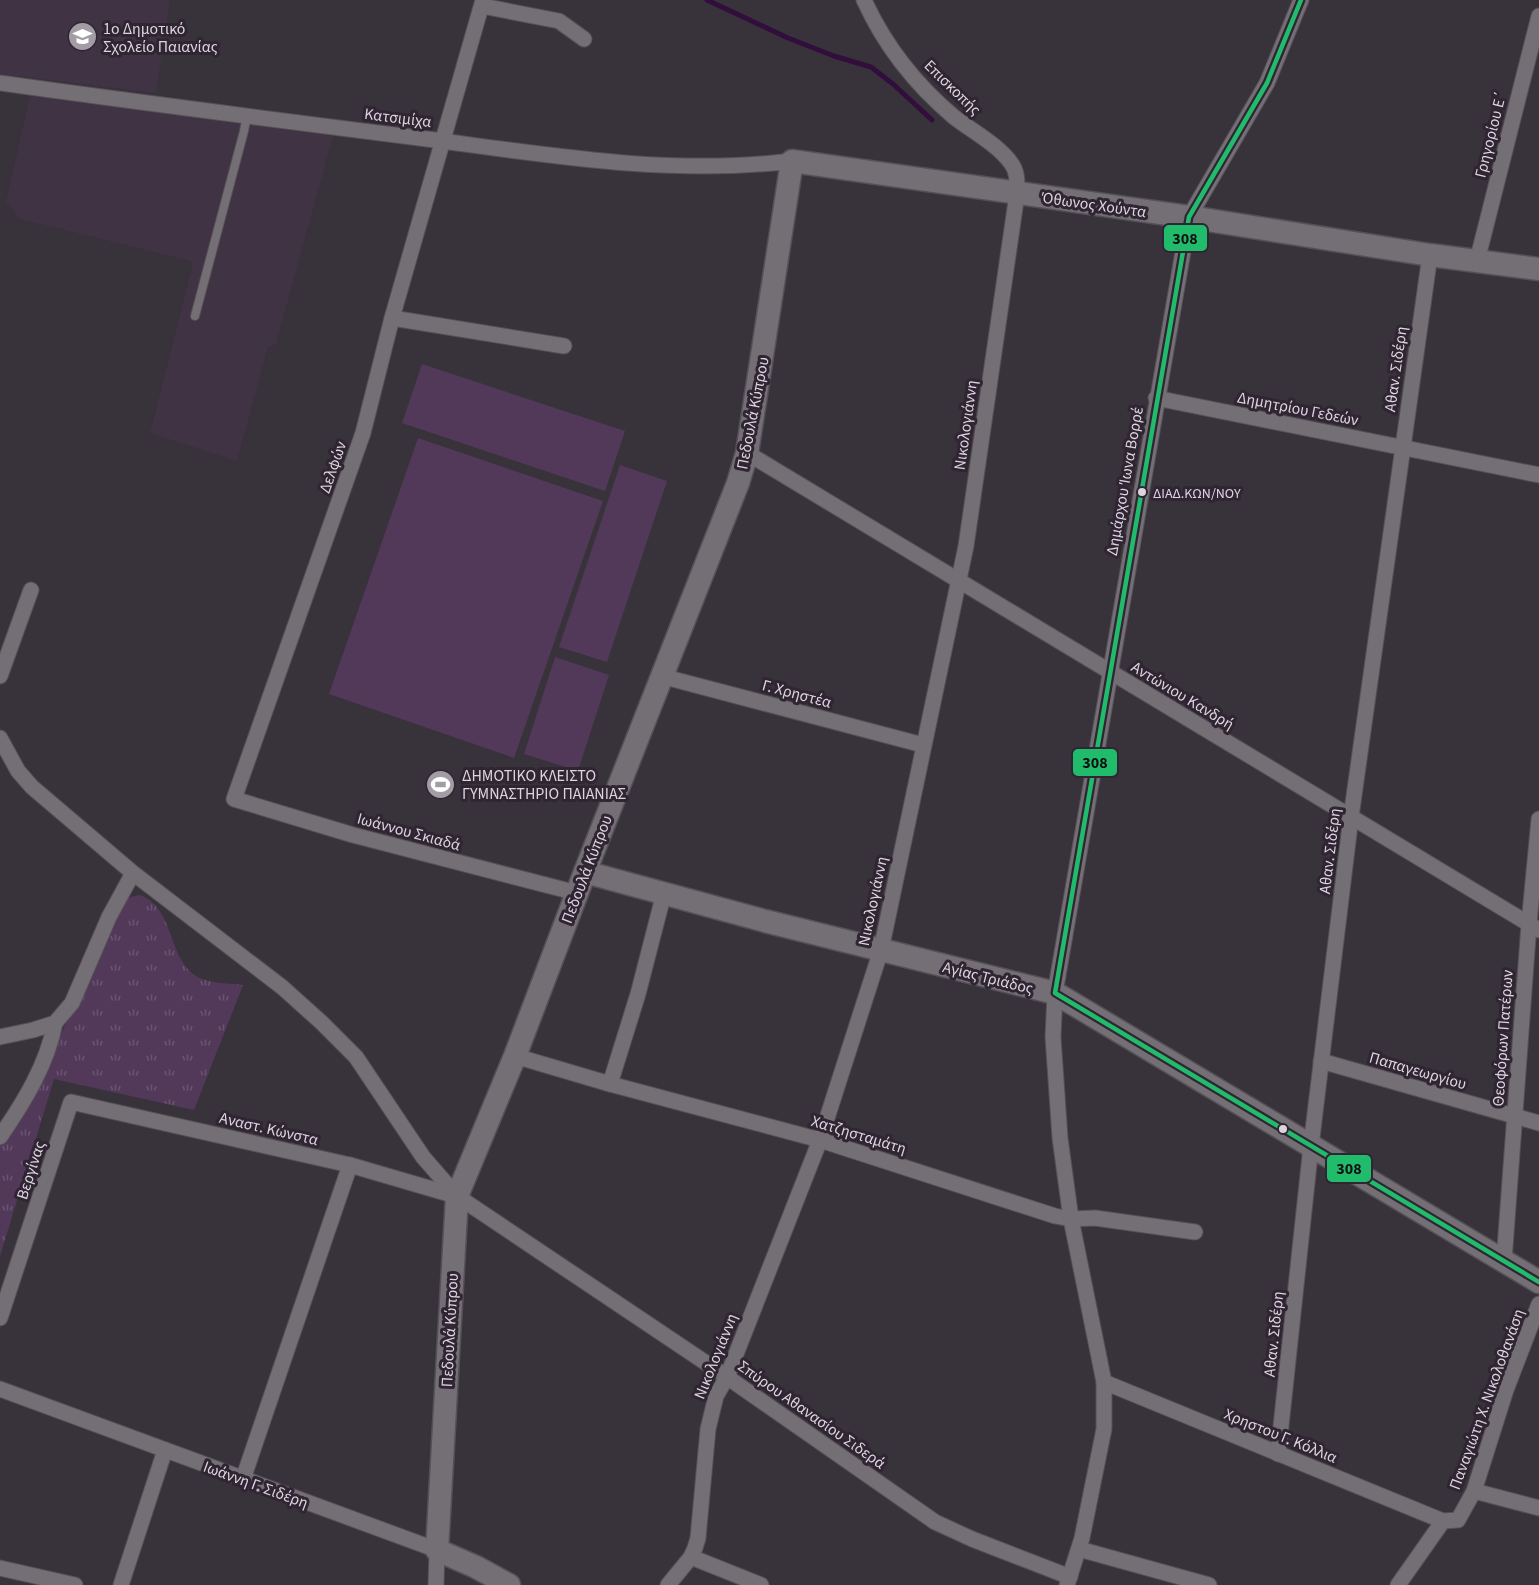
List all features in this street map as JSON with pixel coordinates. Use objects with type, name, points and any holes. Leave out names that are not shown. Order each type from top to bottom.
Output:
[{"type":"street","name":"Επισκοπής","points":[[864,0],[880,31],[898,58],[931,95],[952,115],[1006,157],[1017,174],[1017,194]]},
{"type":"street","name":"Δημάρχου Ίωνα Βορρέ","points":[[1069,1581],[1079,1550],[1104,1429],[1104,1382],[1071,1219],[1058,1115],[1053,1037],[1055,993],[1189,217],[1267,84],[1301,0]]},
{"type":"street","points":[[482,3],[559,21],[584,39]]},
{"type":"street","name":"Δελφών","points":[[234,799],[363,433],[392,318],[482,3]]},
{"type":"street","name":"Γρηγορίου Ε΄","points":[[1477,261],[1539,16]]},
{"type":"street","name":"Κατσιμίχα","points":[[0,83],[442,141],[656,166],[715,167],[792,161]]},
{"type":"street","name":"Όθωνος Χούντα","points":[[792,161],[1539,269]]},
{"type":"street","name":"Πεδουλά Κύπρου","points":[[436,1585],[457,1196],[515,1056],[738,483],[747,453],[792,161]]},
{"type":"street","name":"Νικολογιάννη","points":[[668,1585],[691,1557],[698,1538],[708,1429],[716,1396],[727,1377],[820,1140],[881,950],[966,546],[1017,194]]},
{"type":"street","name":"Αθαν. Σιδέρη","points":[[1278,1454],[1311,1146],[1351,817],[1430,255]]},
{"type":"street","points":[[392,318],[564,346]]},
{"type":"street","name":"Δημητρίου Γεδεών","points":[[1156,398],[1539,475]]},
{"type":"street","name":"Αντώνιου Κανδρή","points":[[747,453],[1534,927]]},
{"type":"street","points":[[0,676],[31,590]]},
{"type":"street","name":"Γ. Χρηστέα","points":[[661,676],[923,745]]},
{"type":"street","points":[[0,738],[18,771],[32,787],[133,873],[282,987],[356,1057],[423,1157],[457,1196]]},
{"type":"street","name":"Ιωάννου Σκιαδά","points":[[234,799],[353,835],[581,883]]},
{"type":"street","name":"Θεοφόρων Πατέρων","points":[[1504,1261],[1514,1116],[1534,927],[1539,819]]},
{"type":"street","points":[[0,1137],[35,1082],[51,1044],[55,1023],[72,1003],[109,917],[133,873]]},
{"type":"street","name":"Αγίας Τριάδος","points":[[581,883],[664,894],[1055,993],[1539,1282]]},
{"type":"street","points":[[610,1084],[638,994],[664,894]]},
{"type":"street","points":[[0,1036],[55,1023]]},
{"type":"street","name":"Χατζησταμάτη","points":[[515,1056],[820,1140],[1055,1216],[1071,1219],[1095,1218],[1195,1232]]},
{"type":"street","name":"Παπαγεωργίου","points":[[1321,1061],[1539,1123]]},
{"type":"street","name":"Αναστ. Κώνστα","points":[[71,1102],[350,1165],[457,1196]]},
{"type":"street","name":"Βεργίνας","points":[[0,1318],[71,1102]]},
{"type":"street","points":[[243,1479],[350,1165]]},
{"type":"street","name":"Σπύρου Αθανασίου Σιδερά","points":[[457,1196],[727,1377],[935,1522],[1069,1581]]},
{"type":"street","name":"Παναγιώτη Χ. Νικολοθανάση","points":[[1398,1585],[1443,1521],[1458,1520],[1474,1491],[1506,1390],[1539,1304]]},
{"type":"street","name":"Χρηστου Γ. Κόλλια","points":[[1104,1382],[1443,1521]]},
{"type":"street","name":"Ιωάννη Γ. Σιδέρη","points":[[0,1389],[437,1550],[509,1585]]},
{"type":"street","points":[[121,1585],[165,1450]]},
{"type":"street","points":[[1474,1491],[1539,1508]]},
{"type":"street","points":[[1079,1550],[1209,1585]]},
{"type":"street","points":[[691,1557],[761,1585]]},
{"type":"street","points":[[0,1568],[75,1585]]},
{"type":"lane","points":[[195,316],[247,115]]},
{"type":"shaded area","name":"1ο Δημοτικό Σχολείο Παιανίας","points":[[0,0],[170,0],[156,93],[0,74]]},
{"type":"shaded area","points":[[30,96],[333,136],[276,344],[268,347],[237,461],[150,433],[192,268],[191,261],[20,219],[6,202]]},
{"type":"green space","points":[[422,364],[625,431],[605,491],[402,423]]},
{"type":"green space","points":[[418,438],[603,501],[514,758],[329,694]]},
{"type":"green space","points":[[620,465],[667,481],[607,662],[559,647]]},
{"type":"green space","points":[[555,657],[609,675],[578,771],[524,754]]},
{"type":"green space","points":[[140,895],[151,901],[159,910],[179,955],[193,974],[210,981],[243,985],[194,1110],[54,1079],[0,1256],[0,1142],[35,1088],[122,899]]},
{"type":"waterway","points":[[707,0],[788,38],[834,56],[871,67],[932,120]]},
{"type":"transit line","name":"308","points":[[1301,0],[1267,83],[1189,217],[1055,993],[1539,1282]]},
{"type":"place","name":"1ο Δημοτικό Σχολείο Παιανίας","points":[[82,37]]},
{"type":"place","name":"ΔΙΑΔ.ΚΩΝ/ΝΟΥ","points":[[1142,492]]},
{"type":"place","name":"ΔΗΜΟΤΙΚΟ ΚΛΕΙΣΤΟ ΓΥΜΝΑΣΤΗΡΙΟ ΠΑΙΑΝΙΑΣ","points":[[441,784]]}]
